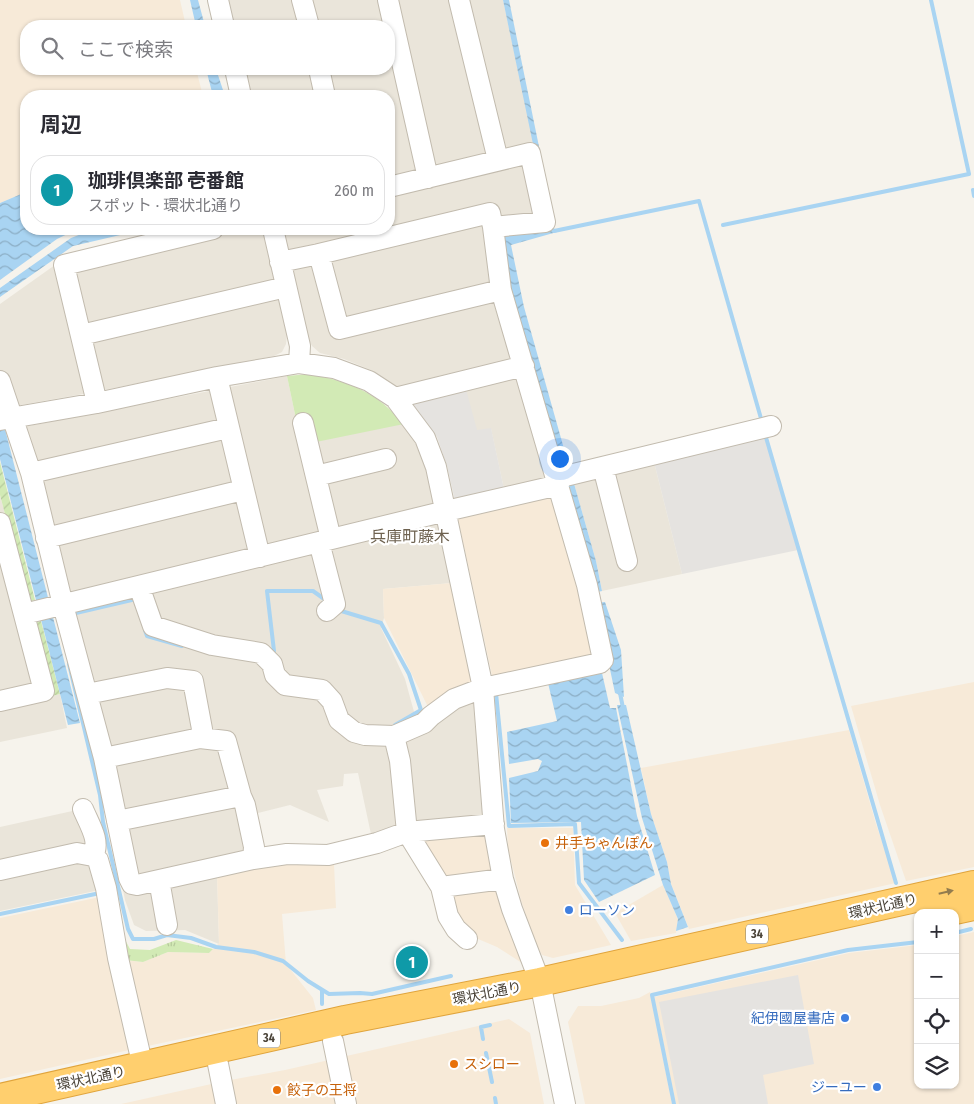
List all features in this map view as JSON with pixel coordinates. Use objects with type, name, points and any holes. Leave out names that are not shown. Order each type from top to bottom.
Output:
[{"type":"highway","name":"環状北通り","points":[[42,1104],[333,1040],[974,886]]},
{"type":"highway","points":[[959,909],[974,906]]},
{"type":"highway","name":"環状北通り","points":[[0,1098],[345,1020],[541,990],[849,929],[914,919]]},
{"type":"street","points":[[218,0],[223,20]]},
{"type":"street","points":[[302,0],[307,20]]},
{"type":"street","points":[[388,0],[393,20]]},
{"type":"street","points":[[459,0],[497,156]]},
{"type":"street","points":[[395,31],[427,173]]},
{"type":"street","points":[[236,75],[240,90]]},
{"type":"street","points":[[320,75],[324,90]]},
{"type":"street","points":[[395,185],[427,173],[497,156],[530,153],[545,222],[493,227]]},
{"type":"street","points":[[140,586],[153,626],[212,645],[261,652],[272,664],[275,675],[285,685],[322,690],[332,701],[339,720],[354,732],[365,735],[394,736],[424,723],[454,699],[483,688],[603,660],[563,479],[524,366],[501,290],[490,213],[280,262]]},
{"type":"street","points":[[97,403],[64,265],[188,235]]},
{"type":"street","points":[[274,235],[300,346],[299,363]]},
{"type":"street","points":[[319,254],[339,329],[501,290]]},
{"type":"street","points":[[81,335],[286,287]]},
{"type":"street","points":[[7,419],[97,403],[217,377],[299,363],[334,368],[369,381],[395,398],[425,438],[436,467],[483,688],[494,824],[503,879],[541,990],[565,1104]]},
{"type":"street","points":[[395,398],[524,366]]},
{"type":"street","points":[[217,377],[260,557]]},
{"type":"street","points":[[0,381],[7,419],[31,473],[63,605],[104,758],[129,878],[132,884],[159,880],[253,859],[287,854],[328,855],[377,843],[407,832],[494,824]]},
{"type":"street","points":[[303,423],[316,476],[325,540],[331,607]]},
{"type":"street","points":[[24,614],[446,511],[603,467],[771,426]]},
{"type":"street","points":[[31,473],[228,428]]},
{"type":"street","points":[[316,476],[386,459]]},
{"type":"street","points":[[603,467],[627,561]]},
{"type":"street","points":[[46,538],[243,490]]},
{"type":"street","points":[[0,523],[44,691],[0,701]]},
{"type":"street","points":[[87,694],[167,678],[193,681],[202,729],[200,738]]},
{"type":"street","points":[[394,736],[400,761],[407,832],[441,887],[448,916],[456,929],[467,939]]},
{"type":"street","points":[[104,758],[200,738],[226,741],[245,805],[254,847],[253,859]]},
{"type":"street","points":[[117,821],[241,796]]},
{"type":"street","points":[[83,809],[96,841],[96,849],[93,856]]},
{"type":"street","points":[[0,870],[77,854],[93,856],[98,860],[107,892],[118,958],[143,1067]]},
{"type":"street","points":[[441,887],[503,879]]},
{"type":"street","points":[[159,880],[167,925]]},
{"type":"street","points":[[333,1040],[346,1104]]},
{"type":"street","points":[[218,1064],[226,1104]]},
{"type":"shaded area","points":[[0,0],[180,0],[185,20],[20,20],[20,75],[198,75],[201,90],[20,90],[20,195],[0,203]]},
{"type":"shaded area","points":[[211,0],[503,0],[534,143],[395,176],[395,90],[233,90],[229,75],[395,75],[395,20],[216,20]]},
{"type":"shaded area","points":[[538,161],[552,229],[505,239],[552,477],[504,489],[491,429],[477,431],[399,389],[371,370],[344,359],[320,353],[312,346],[307,336],[282,235],[395,235],[395,195]]},
{"type":"shaded area","points":[[166,235],[263,235],[287,335],[286,344],[282,352],[274,356],[4,408],[0,396],[0,304],[62,260]]},
{"type":"shaded area","points":[[287,376],[296,419],[404,424],[416,443],[430,481],[452,583],[383,589],[384,618],[381,628],[405,679],[419,730],[475,697],[487,829],[418,834],[372,855],[372,839],[358,773],[344,774],[343,786],[317,790],[329,822],[290,805],[254,814],[262,864],[217,873],[219,944],[185,930],[146,931],[134,925],[125,900],[109,821],[13,429]]},
{"type":"shaded area","points":[[465,386],[477,430],[491,428],[504,489],[455,501],[447,466],[437,437],[413,404],[414,399]]},
{"type":"shaded area","points":[[764,434],[798,550],[682,574],[654,462]]},
{"type":"shaded area","points":[[654,462],[682,574],[602,591],[596,561],[573,480]]},
{"type":"shaded area","points":[[0,495],[52,696],[60,694],[67,728],[0,742]]},
{"type":"shaded area","points":[[557,495],[598,658],[493,680],[458,519]]},
{"type":"shaded area","points":[[452,583],[474,688],[430,711],[384,618],[383,589]]},
{"type":"shaded area","points":[[974,682],[974,867],[906,881],[880,805],[851,706]]},
{"type":"shaded area","points":[[849,730],[876,824],[896,883],[689,929],[671,884],[667,862],[651,814],[641,768]]},
{"type":"shaded area","points":[[86,808],[114,887],[0,911],[0,827]]},
{"type":"shaded area","points":[[507,828],[573,828],[575,885],[611,945],[553,958],[542,955],[535,942],[521,900],[508,849]]},
{"type":"shaded area","points":[[487,829],[502,909],[522,963],[497,947],[471,936],[459,926],[418,834]]},
{"type":"shaded area","points":[[262,864],[334,864],[336,908],[282,914],[286,964],[313,998],[316,1010],[143,1047],[125,960],[143,962],[168,952],[209,953],[219,943],[217,873]]},
{"type":"shaded area","points":[[663,885],[678,919],[676,933],[631,941],[615,913]]},
{"type":"shaded area","points":[[100,897],[129,1050],[0,1079],[0,918]]},
{"type":"shaded area","points":[[974,932],[974,1104],[676,1104],[654,997],[849,953],[914,945],[914,1089],[959,1089],[959,935]]},
{"type":"shaded area","points":[[798,975],[814,1064],[763,1075],[768,1104],[679,1104],[659,1002]]},
{"type":"shaded area","points":[[650,992],[672,1104],[585,1104],[568,1022],[578,1006],[601,1006],[639,998]]},
{"type":"shaded area","points":[[509,1019],[530,1033],[544,1104],[231,1104],[225,1081],[285,1070]]},
{"type":"shaded area","points":[[216,1083],[220,1104],[121,1104]]},
{"type":"green space","points":[[309,374],[338,381],[362,390],[383,404],[404,424],[316,442],[296,419],[287,376]]},
{"type":"green space","points":[[0,462],[35,600],[28,602],[0,495]]},
{"type":"green space","points":[[41,621],[60,694],[52,696],[33,623]]},
{"type":"green space","points":[[122,934],[130,949],[150,950],[176,940],[213,949],[209,953],[168,952],[143,962],[125,960]]},
{"type":"water","points":[[190,0],[198,0],[203,20],[195,20]]},
{"type":"water","points":[[503,0],[509,0],[554,220],[549,221]]},
{"type":"water","points":[[208,75],[218,75],[223,90],[211,90]]},
{"type":"water","points":[[20,195],[20,235],[65,235],[0,280],[0,203]]},
{"type":"water","points":[[556,229],[557,232],[511,245],[524,307],[568,463],[574,465],[760,418],[762,422],[559,471],[508,283],[501,240],[506,233]]},
{"type":"water","points":[[79,235],[120,235],[73,246],[0,297],[0,288],[71,238]]},
{"type":"water","points":[[0,416],[5,429],[80,723],[68,725],[0,459]]},
{"type":"water","points":[[573,480],[596,561],[602,591],[593,593],[562,483]]},
{"type":"water","points":[[605,602],[621,650],[624,697],[615,693],[596,603]]},
{"type":"water","points":[[602,673],[610,708],[616,708],[637,816],[655,875],[599,902],[584,880],[581,822],[511,823],[509,778],[538,771],[542,761],[538,759],[509,764],[507,732],[557,721],[548,683]]},
{"type":"water","points":[[617,705],[626,705],[651,814],[667,862],[671,884],[688,927],[676,931],[678,919],[663,885],[642,818]]},
{"type":"waterway","points":[[723,225],[969,174],[931,0]]},
{"type":"waterway","points":[[973,190],[974,196]]},
{"type":"waterway","points":[[554,231],[699,201],[762,422]]},
{"type":"waterway","points":[[765,434],[896,883]]},
{"type":"waterway","points":[[270,653],[274,651],[267,591],[313,591],[327,601]]},
{"type":"waterway","points":[[76,613],[136,599],[136,601]]},
{"type":"waterway","points":[[338,610],[381,623],[409,674],[421,710],[395,725]]},
{"type":"waterway","points":[[145,630],[147,636],[182,646]]},
{"type":"waterway","points":[[69,664],[100,795],[103,822],[128,929],[133,939],[154,939],[167,935],[191,938],[216,947],[254,952],[283,961],[308,981],[329,994],[372,994],[451,976]]},
{"type":"waterway","points":[[496,693],[509,826],[575,824],[579,883],[622,940]]},
{"type":"waterway","points":[[620,693],[623,708]]},
{"type":"waterway","points":[[0,914],[100,893]]},
{"type":"waterway","points":[[959,932],[971,929]]},
{"type":"waterway","points":[[674,1104],[652,995],[848,950],[914,942]]},
{"type":"waterway","points":[[322,991],[322,1004]]},
{"type":"waterway","points":[[483,1039],[481,1027],[490,1025]]},
{"type":"waterway","points":[[486,1053],[492,1082]]},
{"type":"waterway","points":[[495,1098],[496,1104]]},
{"type":"place","name":"井手ちゃんぽん","points":[[545,843]]},
{"type":"place","name":"ローソン","points":[[569,910]]},
{"type":"place","name":"珈琲倶楽部 壱番館","points":[[412,962]]},
{"type":"place","name":"紀伊國屋書店","points":[[845,1018]]},
{"type":"place","name":"スシロー","points":[[454,1064]]},
{"type":"place","name":"ジーユー","points":[[877,1087]]},
{"type":"place","name":"餃子の王将","points":[[277,1090]]},
{"type":"district","name":"兵庫町藤木","points":[[410,536]]}]
